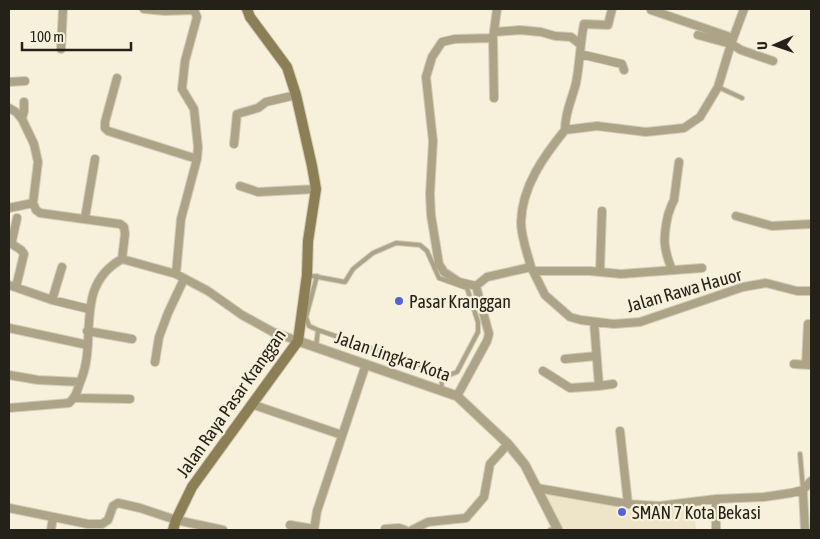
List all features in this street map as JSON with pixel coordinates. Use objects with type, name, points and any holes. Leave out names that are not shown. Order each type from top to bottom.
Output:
[{"type":"main road","name":"Jalan Raya Pasar Kranggan","points":[[173,530],[192,487],[298,341],[312,276],[308,241],[316,189],[296,95],[287,68],[250,17],[247,9]]},
{"type":"street","points":[[61,49],[63,9]]},
{"type":"street","points":[[144,9],[165,11],[193,10],[197,17],[185,62],[182,89],[194,109],[198,147],[197,159],[181,219],[176,274]]},
{"type":"street","points":[[494,98],[494,35],[497,9]]},
{"type":"street","points":[[612,9],[608,25],[584,24],[576,84],[565,116],[565,130],[597,126],[646,132],[684,128],[700,117],[718,87],[744,9]]},
{"type":"street","points":[[651,10],[732,41],[740,50],[773,61]]},
{"type":"street","points":[[476,286],[459,282],[444,272],[439,264],[431,215],[430,194],[433,141],[426,77],[432,57],[442,42],[520,30],[571,37],[580,44]]},
{"type":"street","points":[[698,35],[732,41]]},
{"type":"street","points":[[580,54],[622,64],[624,70]]},
{"type":"street","points":[[117,78],[105,128],[108,131],[197,159]]},
{"type":"street","points":[[9,82],[24,81]]},
{"type":"street","points":[[234,144],[237,114],[258,108],[266,102],[296,95]]},
{"type":"street","points":[[22,119],[24,102]]},
{"type":"street","points":[[9,108],[22,119],[34,144],[38,162],[33,203],[36,210],[40,213],[120,224],[124,227],[125,234],[122,260]]},
{"type":"street","name":"Jalan Rawa Hauor","points":[[565,130],[548,150],[525,192],[521,222],[523,238],[532,269],[540,287],[570,317],[614,324],[640,322],[743,286],[766,283],[797,291],[811,291]]},
{"type":"street","points":[[85,218],[96,159]]},
{"type":"street","points":[[672,270],[666,253],[664,239],[671,205],[674,200],[680,162]]},
{"type":"street","points":[[240,186],[258,192],[316,189]]},
{"type":"street","points":[[9,208],[33,203]]},
{"type":"street","points":[[600,271],[602,211]]},
{"type":"street","points":[[736,216],[772,226],[811,224]]},
{"type":"street","points":[[17,218],[12,236],[12,244],[24,254],[13,286],[52,300],[89,309]]},
{"type":"street","points":[[76,398],[85,371],[89,309],[95,285],[110,266],[122,260],[176,274],[208,291],[242,315],[273,332],[298,341]]},
{"type":"street","points":[[52,300],[62,267]]},
{"type":"street","points":[[476,286],[488,277],[532,269],[600,271],[621,274],[702,268]]},
{"type":"street","points":[[155,362],[159,337],[168,312],[184,279]]},
{"type":"street","points":[[457,396],[487,342],[489,334],[476,286]]},
{"type":"street","points":[[594,322],[599,386]]},
{"type":"street","points":[[794,364],[809,365],[808,324]]},
{"type":"street","points":[[9,328],[88,345]]},
{"type":"street","points":[[87,332],[132,339]]},
{"type":"street","name":"Jalan Lingkar Kota","points":[[298,341],[457,396],[508,444],[524,465],[537,488],[555,529]]},
{"type":"street","points":[[565,358],[596,356]]},
{"type":"street","points":[[290,524],[314,530],[317,512],[366,364]]},
{"type":"street","points":[[543,372],[570,388],[613,384]]},
{"type":"street","points":[[9,376],[38,380],[80,382]]},
{"type":"street","points":[[9,408],[69,403],[76,398],[130,399]]},
{"type":"street","points":[[251,404],[342,435]]},
{"type":"street","points":[[620,431],[628,504]]},
{"type":"street","points":[[412,530],[428,522],[466,518],[484,497],[490,464],[508,444]]},
{"type":"street","points":[[537,488],[628,504],[659,506],[716,499],[764,497],[803,490],[811,481]]},
{"type":"street","points":[[803,490],[805,530]]},
{"type":"street","points":[[716,499],[716,530]]},
{"type":"street","points":[[9,508],[88,524],[102,524],[108,520],[113,506],[118,503],[176,520],[223,530]]},
{"type":"street","points":[[51,530],[53,517]]},
{"type":"street","points":[[385,529],[399,528],[405,530]]},
{"type":"lane","points":[[718,87],[742,98]]},
{"type":"lane","points":[[396,243],[420,245],[426,251],[439,278],[466,288],[478,322],[478,332],[457,372],[450,375],[443,373],[309,326],[306,317],[312,276],[345,282],[353,269],[373,253],[396,243]]},
{"type":"lane","points":[[316,347],[318,330]]},
{"type":"lane","points":[[441,390],[443,373]]},
{"type":"lane","points":[[800,454],[803,490]]},
{"type":"shaded area","name":"SMAN 7 Kota Bekasi","points":[[547,492],[637,508],[670,509],[690,504],[695,515],[696,530],[560,530],[542,493]]},
{"type":"place","name":"Pasar Kranggan","points":[[399,301]]},
{"type":"place","name":"SMAN 7 Kota Bekasi","points":[[622,512]]}]
